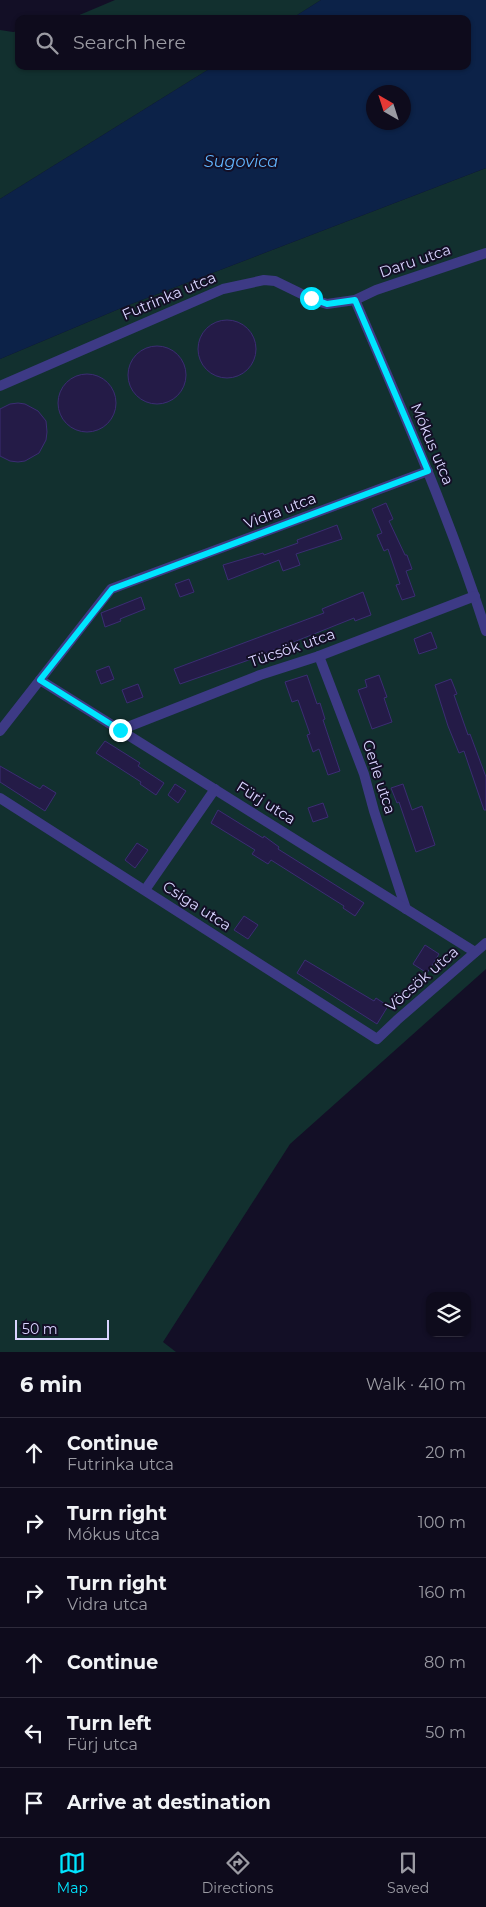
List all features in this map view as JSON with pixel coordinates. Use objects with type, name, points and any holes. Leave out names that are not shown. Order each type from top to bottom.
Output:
[{"type":"street","name":"Daru utca","points":[[355,300],[376,290],[486,253]]},
{"type":"street","name":"Futrinka utca","points":[[0,386],[203,297],[248,282],[276,281],[314,300],[327,304],[355,300]]},
{"type":"street","name":"Mókus utca","points":[[355,300],[428,471],[475,596],[486,631]]},
{"type":"street","name":"Vidra utca","points":[[0,731],[112,589],[428,471]]},
{"type":"street","name":"Tücsök utca","points":[[120,730],[260,675],[318,656],[475,596]]},
{"type":"street","name":"Gerle utca","points":[[318,656],[364,774],[406,909]]},
{"type":"street","name":"Fürj utca","points":[[40,680],[475,952]]},
{"type":"street","points":[[144,890],[215,789]]},
{"type":"street","name":"Csiga utca","points":[[0,798],[378,1039]]},
{"type":"street","name":"Vöcsök utca","points":[[378,1039],[397,1020],[486,943]]},
{"type":"green space","points":[[115,0],[321,0],[297,15],[79,15]]},
{"type":"green space","points":[[0,30],[15,32],[15,70],[208,70],[0,199]]},
{"type":"green space","points":[[486,168],[486,969],[290,1144],[163,1342],[176,1352],[0,1352],[0,359],[126,306]]},
{"type":"water","name":"Sugovica","points":[[321,0],[486,0],[486,168],[126,306],[0,359],[0,199],[208,70],[471,70],[471,15],[297,15]]},
{"type":"building","points":[[221,320],[233,320],[248,328],[256,343],[256,355],[248,370],[233,378],[221,378],[206,370],[198,355],[198,343],[206,328]]},
{"type":"building","points":[[151,346],[163,346],[178,354],[186,369],[186,381],[178,396],[163,404],[151,404],[136,396],[128,381],[128,369],[136,354]]},
{"type":"building","points":[[81,374],[93,374],[108,382],[116,397],[116,409],[108,424],[93,432],[81,432],[66,424],[58,409],[58,397],[66,382]]},
{"type":"building","points":[[10,404],[25,404],[38,411],[46,421],[47,432],[46,440],[39,453],[25,461],[18,462],[10,461],[0,456],[0,409]]},
{"type":"building","points":[[386,503],[393,519],[389,521],[405,555],[407,555],[412,569],[406,571],[415,596],[402,600],[396,585],[400,584],[388,549],[384,551],[377,535],[382,533],[372,509]]},
{"type":"building","points":[[337,525],[342,539],[296,554],[300,565],[283,571],[279,560],[228,580],[223,565],[263,553],[264,555],[298,543],[297,540]]},
{"type":"building","points":[[189,579],[194,592],[180,597],[175,584]]},
{"type":"building","points":[[363,592],[371,615],[355,621],[354,618],[246,661],[180,684],[174,669],[324,613],[322,609]]},
{"type":"building","points":[[141,597],[145,609],[105,627],[101,613]]},
{"type":"building","points":[[431,632],[437,648],[419,654],[414,639]]},
{"type":"building","points":[[109,666],[114,679],[101,684],[96,671]]},
{"type":"building","points":[[307,675],[317,704],[320,703],[325,719],[323,720],[340,771],[328,775],[319,749],[313,752],[307,735],[310,734],[298,700],[292,702],[285,682]]},
{"type":"building","points":[[379,675],[387,697],[384,698],[392,722],[372,729],[358,690],[367,687],[365,680]]},
{"type":"building","points":[[451,679],[457,694],[454,695],[468,735],[470,734],[486,777],[486,810],[484,810],[464,751],[459,753],[435,685]]},
{"type":"building","points":[[138,684],[143,697],[127,703],[122,690]]},
{"type":"building","points":[[105,741],[140,763],[138,766],[164,783],[156,795],[140,784],[141,782],[96,753]]},
{"type":"building","points":[[0,766],[40,789],[43,785],[56,793],[45,811],[0,782]]},
{"type":"building","points":[[175,784],[186,791],[178,803],[168,795]]},
{"type":"building","points":[[403,784],[412,810],[422,806],[435,845],[416,852],[399,802],[397,803],[391,788]]},
{"type":"building","points":[[323,803],[328,817],[313,822],[308,808]]},
{"type":"building","points":[[218,810],[263,838],[264,836],[279,847],[278,849],[364,903],[355,916],[343,908],[344,906],[271,860],[268,864],[252,854],[255,850],[211,823]]},
{"type":"building","points":[[137,843],[148,850],[135,868],[125,860]]},
{"type":"building","points":[[244,916],[258,925],[248,939],[234,930]]},
{"type":"building","points":[[425,945],[439,954],[427,973],[413,964]]},
{"type":"building","points":[[305,960],[374,1001],[376,998],[388,1006],[377,1024],[297,973]]},
{"type":"route","points":[[120,730],[40,680],[112,589],[428,471],[355,300],[327,304],[311,298]]}]
